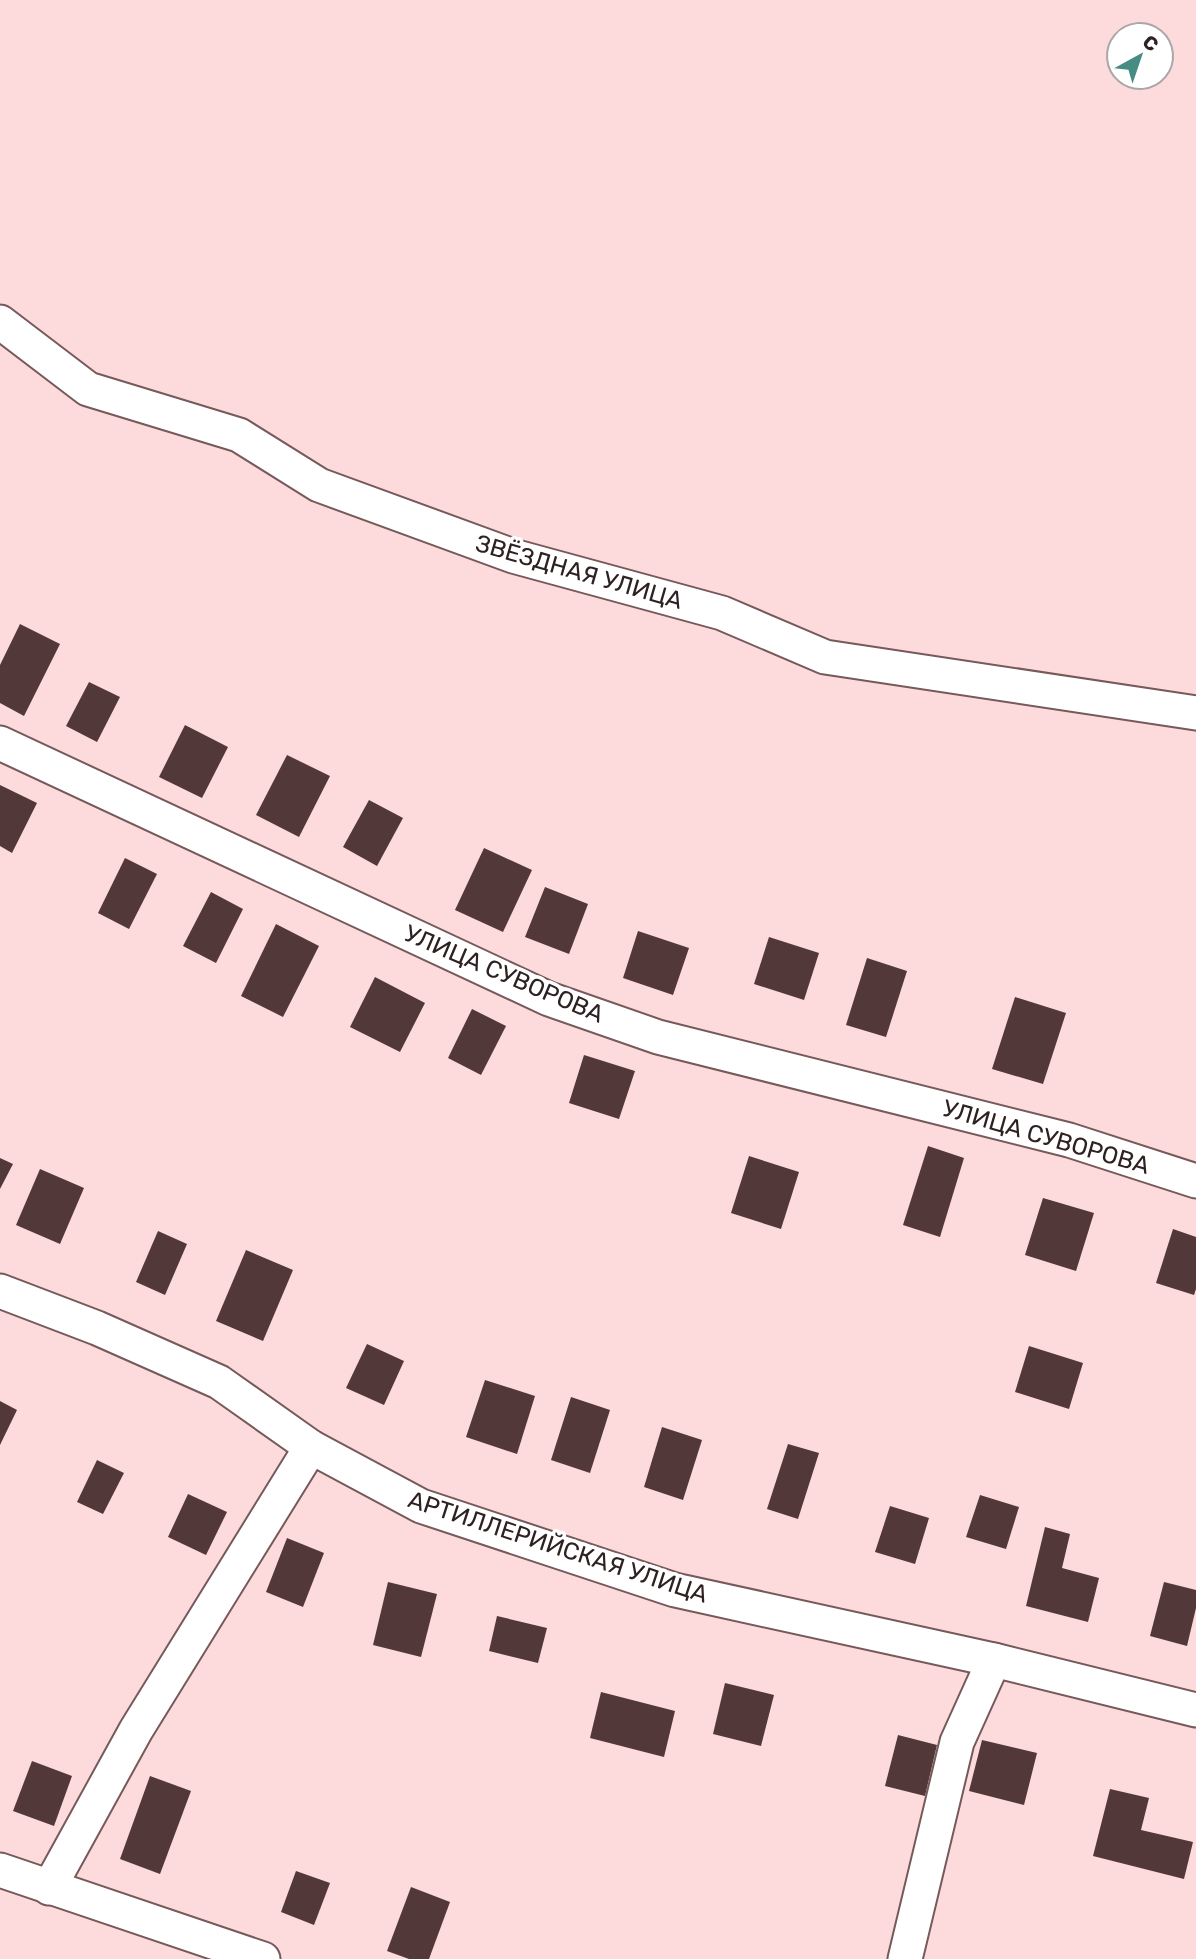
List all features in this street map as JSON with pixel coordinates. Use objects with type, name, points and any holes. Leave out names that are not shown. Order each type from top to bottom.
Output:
[{"type":"street","name":"ЗВЁЗДНАЯ УЛИЦА","points":[[4,334],[88,389],[239,435],[319,485],[513,556],[722,613],[825,657],[1196,713]]},
{"type":"street","name":"УЛИЦА СУВОРОВА","points":[[0,743],[550,999],[658,1037],[1069,1140],[1196,1181]]},
{"type":"street","name":"АРТИЛЛЕРИЙСКАЯ УЛИЦА","points":[[0,1291],[97,1328],[219,1382],[311,1447],[421,1506],[675,1590],[995,1660],[1196,1710]]},
{"type":"street","points":[[49,1888],[136,1730],[311,1447]]},
{"type":"street","points":[[905,1959],[957,1742],[995,1660]]},
{"type":"street","points":[[0,1871],[263,1959]]},
{"type":"building","points":[[20,624],[60,644],[24,716],[0,703],[0,665]]},
{"type":"building","points":[[89,682],[120,697],[97,742],[66,726]]},
{"type":"building","points":[[185,725],[228,747],[202,798],[159,777]]},
{"type":"building","points":[[287,755],[330,776],[299,837],[256,815]]},
{"type":"building","points":[[0,785],[37,803],[12,853],[0,846]]},
{"type":"building","points":[[369,800],[403,818],[377,866],[343,847]]},
{"type":"building","points":[[484,848],[532,870],[503,932],[455,910]]},
{"type":"building","points":[[125,858],[157,874],[129,929],[98,913]]},
{"type":"building","points":[[545,887],[588,904],[569,954],[525,937]]},
{"type":"building","points":[[211,892],[243,909],[216,963],[183,946]]},
{"type":"building","points":[[276,924],[319,946],[283,1017],[241,996]]},
{"type":"building","points":[[638,931],[689,948],[673,995],[623,978]]},
{"type":"building","points":[[769,937],[819,953],[804,1000],[754,984]]},
{"type":"building","points":[[867,958],[907,971],[886,1037],[846,1025]]},
{"type":"building","points":[[375,977],[425,1003],[400,1052],[350,1027]]},
{"type":"building","points":[[1015,997],[1066,1013],[1043,1084],[992,1069]]},
{"type":"building","points":[[472,1009],[506,1026],[481,1075],[448,1058]]},
{"type":"building","points":[[584,1055],[635,1071],[619,1119],[569,1103]]},
{"type":"building","points":[[928,1146],[964,1158],[940,1237],[903,1225]]},
{"type":"building","points":[[749,1156],[799,1172],[781,1229],[731,1213]]},
{"type":"building","points":[[0,1158],[13,1164],[0,1189]]},
{"type":"building","points":[[40,1169],[84,1188],[60,1244],[16,1225]]},
{"type":"building","points":[[1043,1198],[1094,1213],[1076,1271],[1025,1255]]},
{"type":"building","points":[[1173,1229],[1196,1237],[1194,1295],[1156,1283]]},
{"type":"building","points":[[158,1231],[187,1244],[165,1295],[136,1282]]},
{"type":"building","points":[[246,1250],[293,1270],[263,1341],[216,1321]]},
{"type":"building","points":[[367,1344],[404,1361],[384,1405],[346,1388]]},
{"type":"building","points":[[1029,1346],[1083,1363],[1069,1409],[1015,1392]]},
{"type":"building","points":[[485,1380],[535,1396],[517,1454],[466,1437]]},
{"type":"building","points":[[571,1397],[610,1410],[590,1473],[551,1460]]},
{"type":"building","points":[[0,1401],[17,1410],[0,1445]]},
{"type":"building","points":[[662,1427],[702,1440],[683,1500],[644,1487]]},
{"type":"building","points":[[788,1444],[819,1453],[798,1519],[767,1509]]},
{"type":"building","points":[[97,1460],[124,1473],[103,1514],[77,1502]]},
{"type":"building","points":[[188,1494],[227,1512],[206,1555],[168,1537]]},
{"type":"building","points":[[980,1495],[1019,1507],[1006,1549],[966,1537]]},
{"type":"building","points":[[890,1506],[929,1518],[915,1564],[875,1552]]},
{"type":"building","points":[[1045,1527],[1070,1534],[1062,1568],[1099,1578],[1088,1622],[1026,1606]]},
{"type":"building","points":[[287,1538],[324,1553],[303,1607],[266,1592]]},
{"type":"building","points":[[388,1582],[437,1594],[421,1657],[373,1645]]},
{"type":"building","points":[[1164,1582],[1196,1590],[1196,1608],[1187,1646],[1150,1636]]},
{"type":"building","points":[[497,1616],[547,1628],[538,1663],[489,1651]]},
{"type":"building","points":[[725,1683],[774,1695],[761,1746],[713,1734]]},
{"type":"building","points":[[601,1692],[675,1711],[664,1757],[590,1738]]},
{"type":"building","points":[[898,1735],[937,1745],[925,1796],[885,1786]]},
{"type":"building","points":[[982,1740],[1037,1753],[1024,1805],[969,1791]]},
{"type":"building","points":[[32,1761],[72,1776],[54,1826],[13,1811]]},
{"type":"building","points":[[150,1776],[191,1791],[160,1874],[120,1859]]},
{"type":"building","points":[[1110,1789],[1149,1798],[1141,1830],[1193,1842],[1184,1879],[1093,1856]]},
{"type":"building","points":[[296,1871],[330,1883],[314,1925],[281,1912]]},
{"type":"building","points":[[411,1887],[450,1902],[429,1959],[409,1959],[387,1951]]}]
